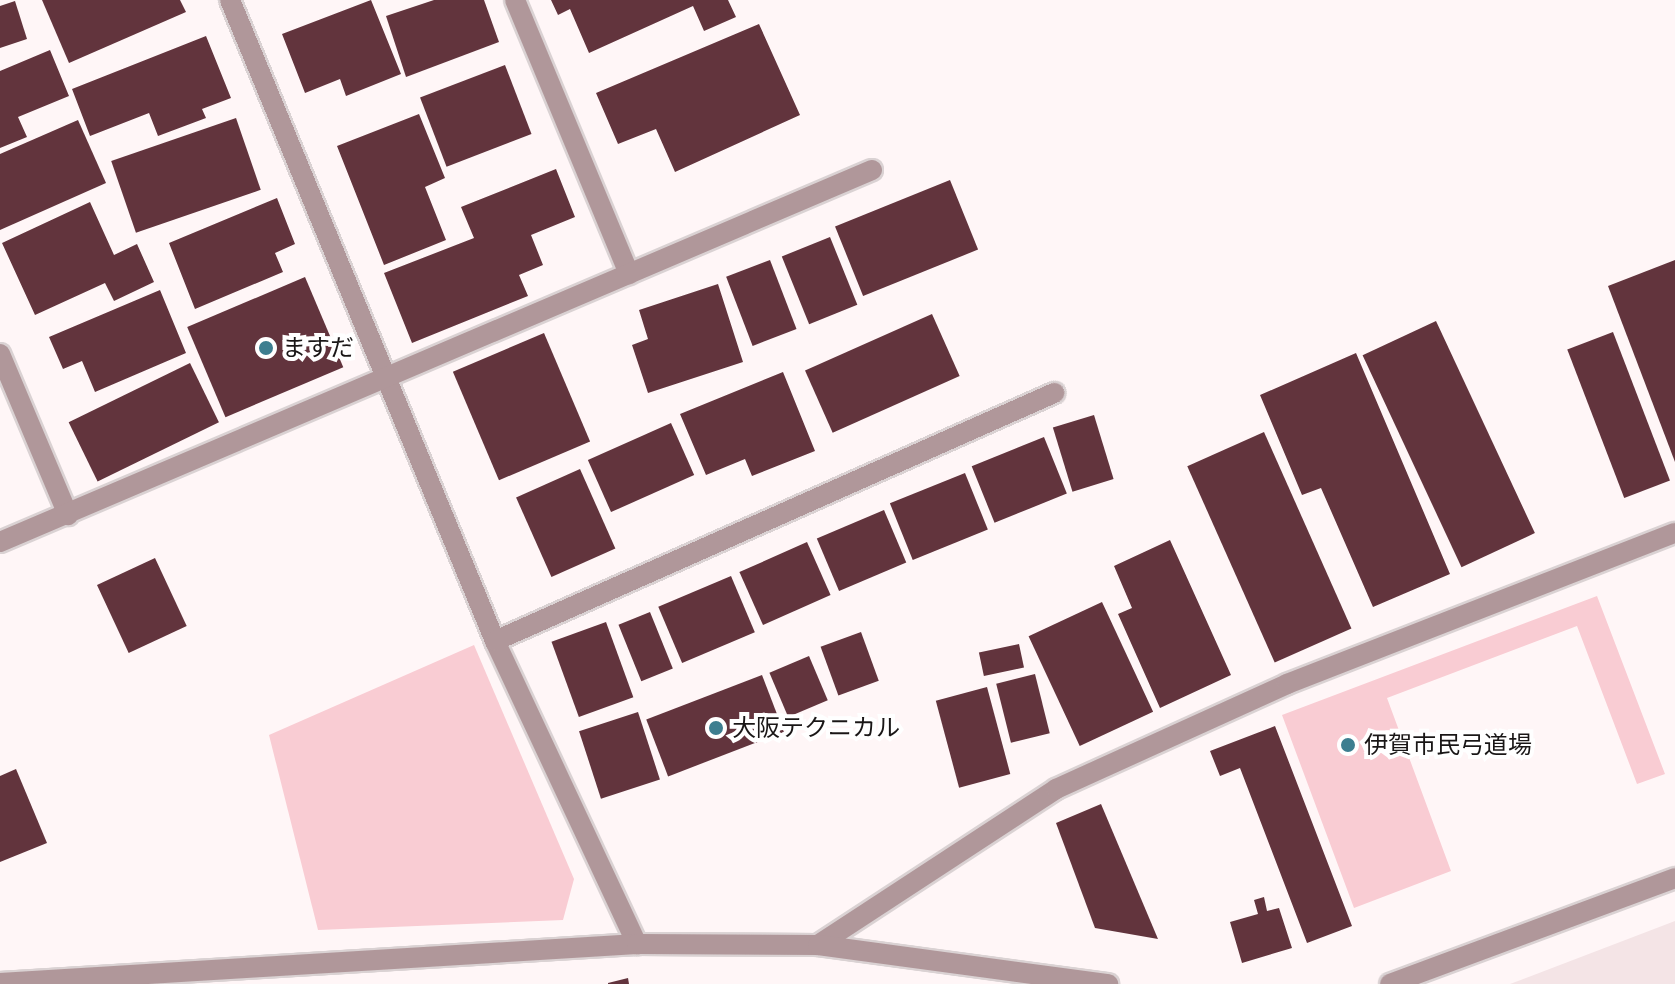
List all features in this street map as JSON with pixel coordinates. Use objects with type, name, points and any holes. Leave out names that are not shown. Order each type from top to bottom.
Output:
[{"type":"street","points":[[230,0],[495,641],[637,944]]},
{"type":"street","points":[[515,0],[629,274]]},
{"type":"street","points":[[0,542],[386,383],[872,170]]},
{"type":"street","points":[[0,354],[68,515]]},
{"type":"street","points":[[495,641],[1054,393]]},
{"type":"street","points":[[818,945],[1056,789],[1287,684],[1675,533]]},
{"type":"street","points":[[1390,984],[1675,878]]},
{"type":"street","points":[[0,983],[208,977],[637,944],[818,945],[1108,984]]},
{"type":"shaded area","name":"伊賀市民弓道場","points":[[1597,596],[1665,774],[1637,784],[1577,626],[1387,698],[1451,871],[1354,908],[1282,715]]},
{"type":"shaded area","points":[[474,645],[574,879],[563,920],[318,930],[269,735]]},
{"type":"shaded area","points":[[1675,921],[1675,984],[1510,984]]},
{"type":"building","points":[[42,0],[180,0],[186,12],[69,63]]},
{"type":"building","points":[[371,0],[401,74],[346,96],[340,79],[305,93],[282,34]]},
{"type":"building","points":[[434,0],[484,0],[499,42],[406,77],[386,16]]},
{"type":"building","points":[[551,0],[728,0],[736,17],[704,31],[693,6],[589,53],[570,9],[558,15]]},
{"type":"building","points":[[15,1],[27,39],[0,48],[0,6]]},
{"type":"building","points":[[759,24],[800,115],[675,172],[656,129],[618,144],[596,93]]},
{"type":"building","points":[[206,36],[231,98],[202,109],[206,118],[158,136],[149,113],[90,136],[72,89]]},
{"type":"building","points":[[50,50],[69,96],[18,117],[27,137],[0,148],[0,71]]},
{"type":"building","points":[[505,65],[532,134],[447,167],[420,98]]},
{"type":"building","points":[[419,114],[445,178],[425,187],[446,240],[384,265],[337,146]]},
{"type":"building","points":[[236,118],[261,190],[136,233],[111,161]]},
{"type":"building","points":[[78,120],[106,183],[0,230],[0,154]]},
{"type":"building","points":[[556,169],[575,217],[531,235],[543,265],[519,275],[528,296],[412,343],[384,273],[474,238],[461,207]]},
{"type":"building","points":[[950,180],[978,250],[863,296],[835,226]]},
{"type":"building","points":[[277,198],[295,244],[275,253],[283,272],[195,309],[169,243]]},
{"type":"building","points":[[90,202],[114,255],[137,244],[154,282],[114,301],[105,283],[35,315],[2,243]]},
{"type":"building","points":[[830,237],[857,305],[809,324],[782,256]]},
{"type":"building","points":[[770,260],[797,329],[753,346],[726,277]]},
{"type":"building","points":[[1675,260],[1675,462],[1608,286]]},
{"type":"building","name":"ますだ","points":[[305,277],[343,367],[225,417],[187,327]]},
{"type":"building","points":[[718,284],[743,362],[648,393],[632,345],[648,339],[639,310]]},
{"type":"building","points":[[160,290],[186,353],[95,392],[82,361],[63,369],[49,337]]},
{"type":"building","points":[[932,314],[960,376],[833,433],[805,371]]},
{"type":"building","points":[[1436,321],[1535,533],[1461,567],[1363,355]]},
{"type":"building","points":[[1613,332],[1670,480],[1624,498],[1567,350]]},
{"type":"building","points":[[544,333],[590,442],[499,480],[453,372]]},
{"type":"building","points":[[1356,353],[1450,574],[1373,607],[1321,488],[1302,495],[1260,395]]},
{"type":"building","points":[[190,363],[219,422],[98,482],[69,422]]},
{"type":"building","points":[[783,372],[815,451],[752,476],[745,459],[706,475],[680,414]]},
{"type":"building","points":[[1094,415],[1114,479],[1072,492],[1053,428]]},
{"type":"building","points":[[671,423],[694,475],[611,512],[588,460]]},
{"type":"building","points":[[1264,432],[1351,628],[1275,663],[1187,466]]},
{"type":"building","points":[[1044,437],[1067,494],[995,523],[972,466]]},
{"type":"building","points":[[580,469],[615,548],[551,577],[516,497]]},
{"type":"building","points":[[965,473],[988,530],[913,560],[890,503]]},
{"type":"building","points":[[884,510],[906,562],[839,591],[817,539]]},
{"type":"building","points":[[1170,540],[1231,675],[1160,708],[1118,614],[1132,608],[1114,566]]},
{"type":"building","points":[[807,542],[831,595],[763,625],[739,572]]},
{"type":"building","points":[[155,558],[187,626],[129,653],[97,585]]},
{"type":"building","points":[[731,576],[755,632],[682,663],[658,607]]},
{"type":"building","points":[[1102,602],[1153,712],[1080,746],[1029,636]]},
{"type":"building","points":[[650,612],[673,669],[641,681],[618,625]]},
{"type":"building","points":[[606,622],[633,697],[579,717],[551,642]]},
{"type":"building","points":[[861,632],[879,681],[838,696],[821,647]]},
{"type":"building","points":[[1019,644],[1024,667],[984,676],[979,653]]},
{"type":"building","points":[[809,656],[828,700],[788,717],[769,673]]},
{"type":"building","points":[[1035,674],[1050,733],[1011,743],[996,684]]},
{"type":"building","name":"大阪テクニカル","points":[[762,675],[784,732],[668,776],[646,719]]},
{"type":"building","points":[[987,687],[1010,774],[959,788],[936,701]]},
{"type":"building","points":[[638,712],[660,780],[601,799],[579,731]]},
{"type":"building","points":[[1275,726],[1352,926],[1307,943],[1240,768],[1220,776],[1210,751]]},
{"type":"building","points":[[16,769],[47,843],[0,862],[0,776]]},
{"type":"building","points":[[1101,804],[1158,939],[1095,928],[1056,823]]},
{"type":"building","points":[[1264,897],[1267,911],[1279,908],[1292,948],[1242,963],[1230,922],[1258,914],[1254,900]]},
{"type":"building","points":[[628,978],[629,984],[608,984],[608,983]]},
{"type":"place","name":"ますだ","points":[[266,348]]},
{"type":"place","name":"大阪テクニカル","points":[[716,728]]},
{"type":"place","name":"伊賀市民弓道場","points":[[1348,745]]}]
